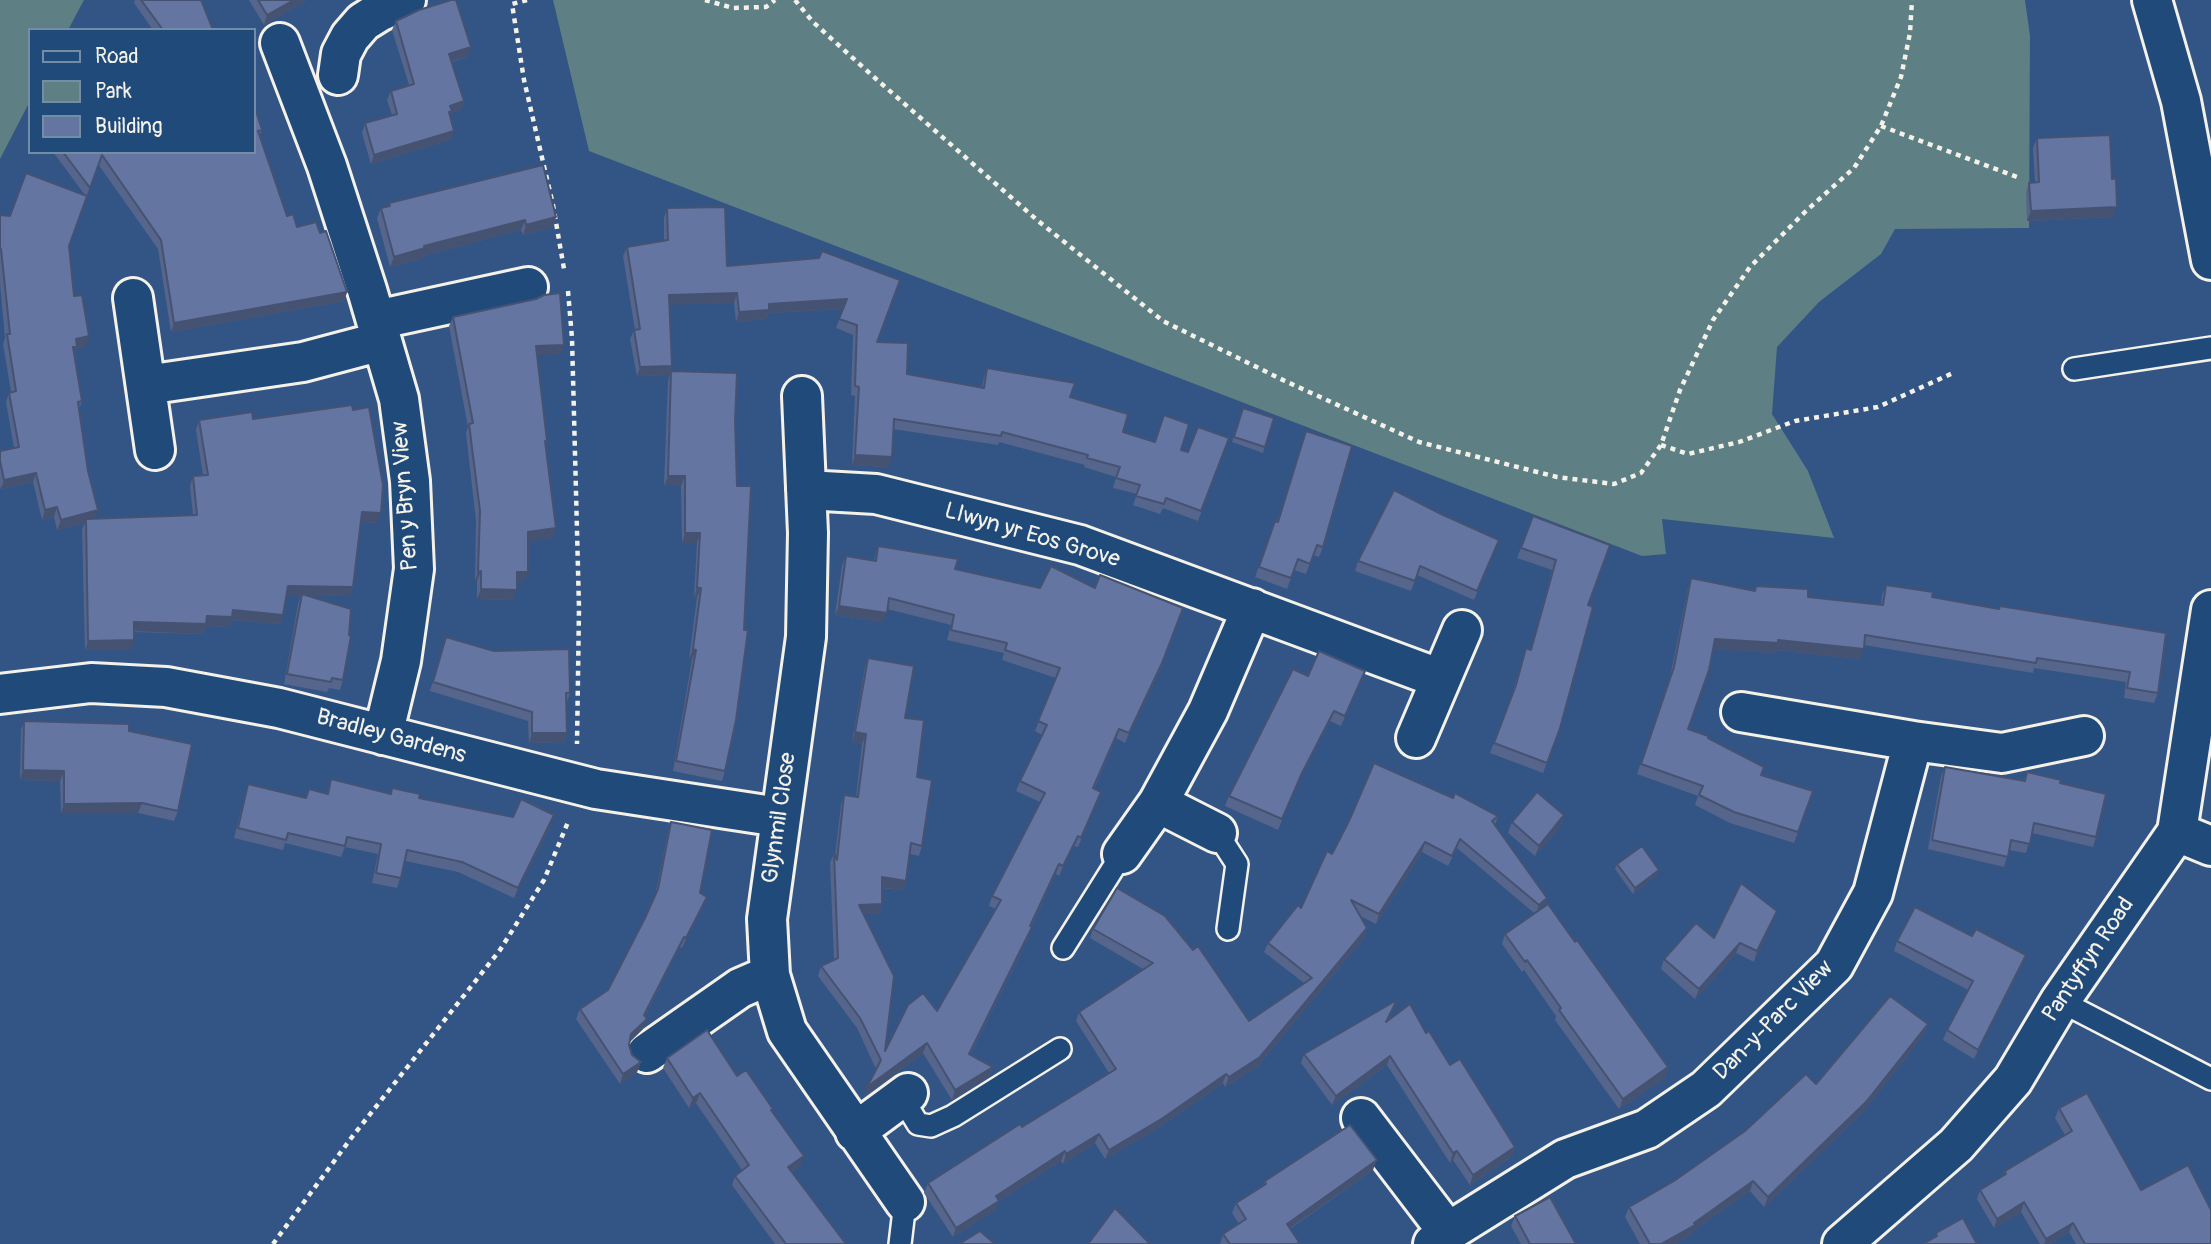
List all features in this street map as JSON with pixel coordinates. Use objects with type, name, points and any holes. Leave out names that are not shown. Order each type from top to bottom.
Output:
[{"type":"street","points":[[298,91],[350,71],[341,54],[350,37],[363,22],[406,0]]},
{"type":"street","points":[[2152,0],[2181,101],[2211,260]]},
{"type":"street","name":"Pen y Bryn View","points":[[280,43],[331,178],[379,330],[401,413],[410,481],[414,569],[401,661],[383,735]]},
{"type":"street","points":[[146,385],[303,362],[379,330],[528,287]]},
{"type":"street","points":[[133,298],[155,450]]},
{"type":"street","name":"Glynmil Close","points":[[802,396],[806,490],[806,637],[766,919],[769,975],[787,1031],[905,1202]]},
{"type":"street","name":"Llwyn yr Eos Grove","points":[[806,490],[876,494],[1080,545],[1441,678]]},
{"type":"street","points":[[1122,854],[1158,803],[1208,711],[1252,608]]},
{"type":"street","name":"Pantyffyn Road","points":[[1851,1241],[1956,1144],[2013,1080],[2060,1001],[2194,839],[2211,610]]},
{"type":"street","points":[[1416,738],[1462,630]]},
{"type":"street","name":"Bradley Gardens","points":[[0,694],[91,684],[166,687],[279,708],[577,785],[779,817]]},
{"type":"street","points":[[1741,712],[2002,753],[2084,736]]},
{"type":"street","name":"Dan-y-Parc View","points":[[1441,1238],[1566,1159],[1647,1129],[1706,1090],[1833,965],[1873,892],[1913,741]]},
{"type":"street","points":[[1158,803],[1217,833]]},
{"type":"street","points":[[647,1053],[740,988],[769,975]]},
{"type":"street","points":[[855,1132],[905,1095]]},
{"type":"street","points":[[1362,1118],[1441,1238]]},
{"type":"lane","points":[[2074,369],[2211,348]]},
{"type":"lane","points":[[1217,833],[1237,864],[1228,929]]},
{"type":"lane","points":[[1063,947],[1122,854]]},
{"type":"lane","points":[[2060,1001],[2211,1079]]},
{"type":"lane","points":[[905,1095],[918,1124],[931,1126],[953,1116],[1060,1049]]},
{"type":"lane","points":[[900,1244],[905,1202]]},
{"type":"path","points":[[527,0],[512,4],[524,80],[553,205],[565,272]]},
{"type":"path","points":[[705,0],[733,8],[766,6],[775,0]]},
{"type":"path","points":[[794,0],[813,22],[1037,220],[1163,321],[1285,381],[1419,442],[1557,477],[1614,484],[1641,473],[1661,445],[1681,390],[1713,320],[1750,267],[1854,168],[1881,126],[1901,77],[1910,33],[1912,0]]},
{"type":"path","points":[[1881,126],[2017,177]]},
{"type":"path","points":[[273,1244],[352,1137],[500,950],[544,880],[570,816],[577,785],[579,608],[572,338],[567,286]]},
{"type":"path","points":[[1661,445],[1688,454],[1740,442],[1795,421],[1878,407],[1953,373]]},
{"type":"green space","points":[[0,0],[84,0],[69,28],[28,28],[28,105],[0,159]]},
{"type":"green space","points":[[553,0],[2025,0],[2030,36],[2029,228],[1895,229],[1881,254],[1819,302],[1777,347],[1772,414],[1808,471],[1834,538],[1662,519],[1666,554],[1642,556],[589,151]]},
{"type":"building","points":[[141,0],[201,0],[212,28],[162,28]]},
{"type":"building","points":[[258,0],[294,0],[267,15]]},
{"type":"building","points":[[456,0],[471,47],[449,54],[464,101],[450,106],[454,131],[374,155],[365,123],[397,114],[391,91],[414,84],[396,21]]},
{"type":"building","points":[[256,111],[262,130],[258,131],[287,216],[293,214],[297,227],[316,222],[320,233],[326,231],[347,292],[174,323],[161,240],[102,155],[90,188],[64,154],[256,154]]},
{"type":"building","points":[[2110,135],[2112,179],[2116,178],[2117,207],[2031,211],[2029,183],[2039,182],[2037,138]]},
{"type":"building","points":[[543,165],[556,217],[526,225],[525,220],[424,246],[425,248],[394,257],[381,208],[390,206],[389,203]]},
{"type":"building","points":[[26,173],[87,196],[69,246],[74,296],[82,295],[89,336],[76,339],[77,347],[73,347],[82,401],[78,402],[88,471],[98,510],[61,520],[57,507],[45,510],[36,473],[4,480],[0,461],[0,451],[19,447],[9,393],[16,391],[7,334],[10,334],[0,249],[0,215],[10,216]]},
{"type":"building","points":[[725,207],[727,266],[819,258],[822,251],[900,280],[877,342],[908,343],[907,374],[984,388],[987,368],[1075,383],[1070,397],[1128,414],[1123,432],[1155,442],[1164,415],[1189,424],[1181,450],[1188,452],[1198,427],[1229,438],[1201,511],[1166,498],[1164,504],[1136,496],[1140,485],[1116,478],[1120,467],[1087,458],[1088,455],[1002,432],[1001,436],[894,419],[892,457],[855,455],[859,387],[855,386],[857,325],[839,319],[847,299],[769,304],[769,310],[739,312],[737,293],[669,295],[672,366],[640,367],[634,330],[640,329],[627,247],[668,240],[667,208]]},
{"type":"building","points":[[560,293],[564,345],[536,346],[556,528],[528,532],[528,572],[517,572],[517,590],[481,589],[481,571],[478,572],[480,511],[469,424],[473,423],[453,317]]},
{"type":"building","points":[[671,371],[737,373],[737,486],[751,486],[744,630],[748,630],[736,720],[725,771],[676,761],[696,650],[693,649],[701,588],[697,588],[700,533],[685,533],[685,476],[668,476]]},
{"type":"building","points":[[352,405],[353,410],[369,407],[383,485],[381,513],[362,512],[353,587],[288,586],[283,615],[233,610],[232,617],[207,616],[206,624],[134,622],[134,640],[88,641],[86,519],[197,515],[193,476],[208,475],[199,420],[252,412],[253,419]]},
{"type":"building","points":[[1243,408],[1274,418],[1265,447],[1234,437]]},
{"type":"building","points":[[1306,431],[1352,446],[1323,547],[1317,545],[1310,564],[1298,559],[1291,578],[1259,567],[1275,521],[1278,522]]},
{"type":"building","points":[[1394,490],[1499,540],[1477,591],[1420,566],[1415,581],[1358,561]]},
{"type":"building","points":[[1533,516],[1610,545],[1588,605],[1593,607],[1560,728],[1547,763],[1494,743],[1516,685],[1526,648],[1531,650],[1556,560],[1521,548]]},
{"type":"building","points":[[878,546],[958,559],[955,569],[1040,588],[1051,566],[1095,588],[1100,575],[1183,608],[1162,663],[1129,733],[1119,729],[1093,788],[1101,792],[1081,838],[1078,836],[1063,866],[1059,864],[1030,926],[1032,927],[969,1054],[993,1067],[955,1090],[927,1043],[867,1087],[881,1060],[860,1018],[821,966],[838,958],[834,853],[837,860],[844,795],[858,797],[866,734],[855,732],[868,658],[914,666],[905,718],[924,720],[917,777],[932,780],[922,846],[911,843],[906,881],[882,877],[882,904],[859,905],[894,976],[885,1051],[908,1005],[923,993],[937,1011],[1001,900],[992,896],[1045,793],[1020,781],[1047,725],[1038,721],[1060,668],[1005,650],[1007,643],[951,630],[954,615],[889,598],[887,613],[839,606],[846,556],[876,561]]},
{"type":"building","points":[[1691,578],[1755,591],[1756,586],[1808,589],[1808,597],[1883,605],[1886,585],[1933,592],[1932,597],[1999,609],[2000,606],[2166,633],[2158,693],[2127,688],[2130,672],[2037,658],[2036,663],[1865,635],[1864,649],[1778,640],[1778,643],[1715,639],[1709,670],[1688,729],[1708,736],[1764,767],[1761,775],[1813,791],[1798,832],[1734,812],[1699,795],[1703,786],[1641,764],[1674,667]]},
{"type":"building","points":[[302,594],[351,609],[351,636],[343,680],[332,678],[331,682],[287,674]]},
{"type":"building","points":[[446,637],[494,651],[569,649],[567,733],[532,733],[532,712],[433,682]]},
{"type":"building","points":[[1319,651],[1365,671],[1345,716],[1334,711],[1282,819],[1229,796],[1293,669],[1308,676]]},
{"type":"building","points":[[24,721],[129,724],[129,731],[192,744],[178,811],[142,803],[64,804],[64,771],[23,770]]},
{"type":"building","points":[[1374,763],[1453,798],[1455,793],[1498,816],[1492,821],[1547,898],[1539,905],[1460,839],[1452,856],[1425,842],[1379,914],[1351,900],[1367,928],[1260,1057],[1229,1077],[1226,1074],[1163,1118],[1109,1150],[1099,1134],[1066,1154],[1065,1151],[996,1196],[999,1201],[956,1228],[928,1183],[1020,1124],[1022,1127],[1116,1069],[1079,1012],[1153,963],[1093,929],[1117,888],[1165,916],[1193,950],[1198,946],[1249,1021],[1312,978],[1268,943],[1298,905],[1301,908],[1327,851],[1332,854],[1349,821]]},
{"type":"building","points":[[1945,767],[2025,781],[2027,772],[2106,794],[2096,837],[2034,823],[2030,844],[2011,840],[2008,857],[1932,840]]},
{"type":"building","points":[[331,779],[391,794],[392,788],[420,794],[419,798],[513,817],[521,799],[554,815],[518,888],[462,862],[407,850],[401,878],[376,873],[381,844],[347,837],[345,846],[288,833],[286,840],[238,828],[248,784],[306,798],[309,789],[328,794]]},
{"type":"building","points":[[1537,792],[1564,815],[1539,846],[1512,822]]},
{"type":"building","points":[[671,822],[712,830],[700,893],[707,897],[644,1015],[647,1019],[631,1034],[629,1045],[632,1055],[641,1062],[623,1074],[580,1009],[608,990],[645,918],[658,889]]},
{"type":"building","points":[[1642,846],[1659,870],[1635,888],[1617,864]]},
{"type":"building","points":[[1741,883],[1777,911],[1757,951],[1740,943],[1699,989],[1664,959],[1696,923],[1714,938]]},
{"type":"building","points":[[1548,904],[1668,1067],[1623,1099],[1527,960],[1525,962],[1505,934]]},
{"type":"building","points":[[1915,907],[1972,936],[1976,929],[2026,955],[1978,1050],[1947,1030],[1973,981],[1897,941]]},
{"type":"building","points":[[1890,996],[1928,1024],[1866,1102],[1768,1197],[1753,1181],[1694,1223],[1695,1225],[1661,1244],[1650,1244],[1629,1207],[1674,1181],[1745,1131],[1806,1074],[1816,1084]]},
{"type":"building","points":[[1397,1000],[1386,1022],[1410,1004],[1426,1033],[1429,1031],[1450,1065],[1460,1059],[1515,1147],[1473,1175],[1457,1151],[1453,1153],[1390,1056],[1336,1096],[1304,1054]]},
{"type":"building","points":[[707,1030],[737,1076],[746,1070],[804,1156],[788,1167],[846,1244],[786,1244],[735,1176],[749,1165],[700,1093],[693,1098],[667,1058]]},
{"type":"building","points":[[2087,1093],[2141,1190],[2188,1165],[2211,1210],[2211,1244],[2085,1244],[2073,1223],[2046,1239],[2024,1202],[1997,1219],[1980,1190],[2006,1174],[2005,1171],[2072,1131],[2059,1108]]},
{"type":"building","points":[[1350,1125],[1377,1160],[1287,1224],[1299,1242],[1297,1244],[1230,1244],[1223,1234],[1246,1219],[1236,1203]]},
{"type":"building","points":[[1550,1197],[1576,1244],[1530,1244],[1515,1216]]},
{"type":"building","points":[[1115,1208],[1150,1244],[1088,1244]]},
{"type":"building","points":[[1963,1218],[1977,1244],[1923,1244],[1937,1236],[1936,1233]]},
{"type":"building","points":[[980,1231],[995,1244],[959,1244]]}]
